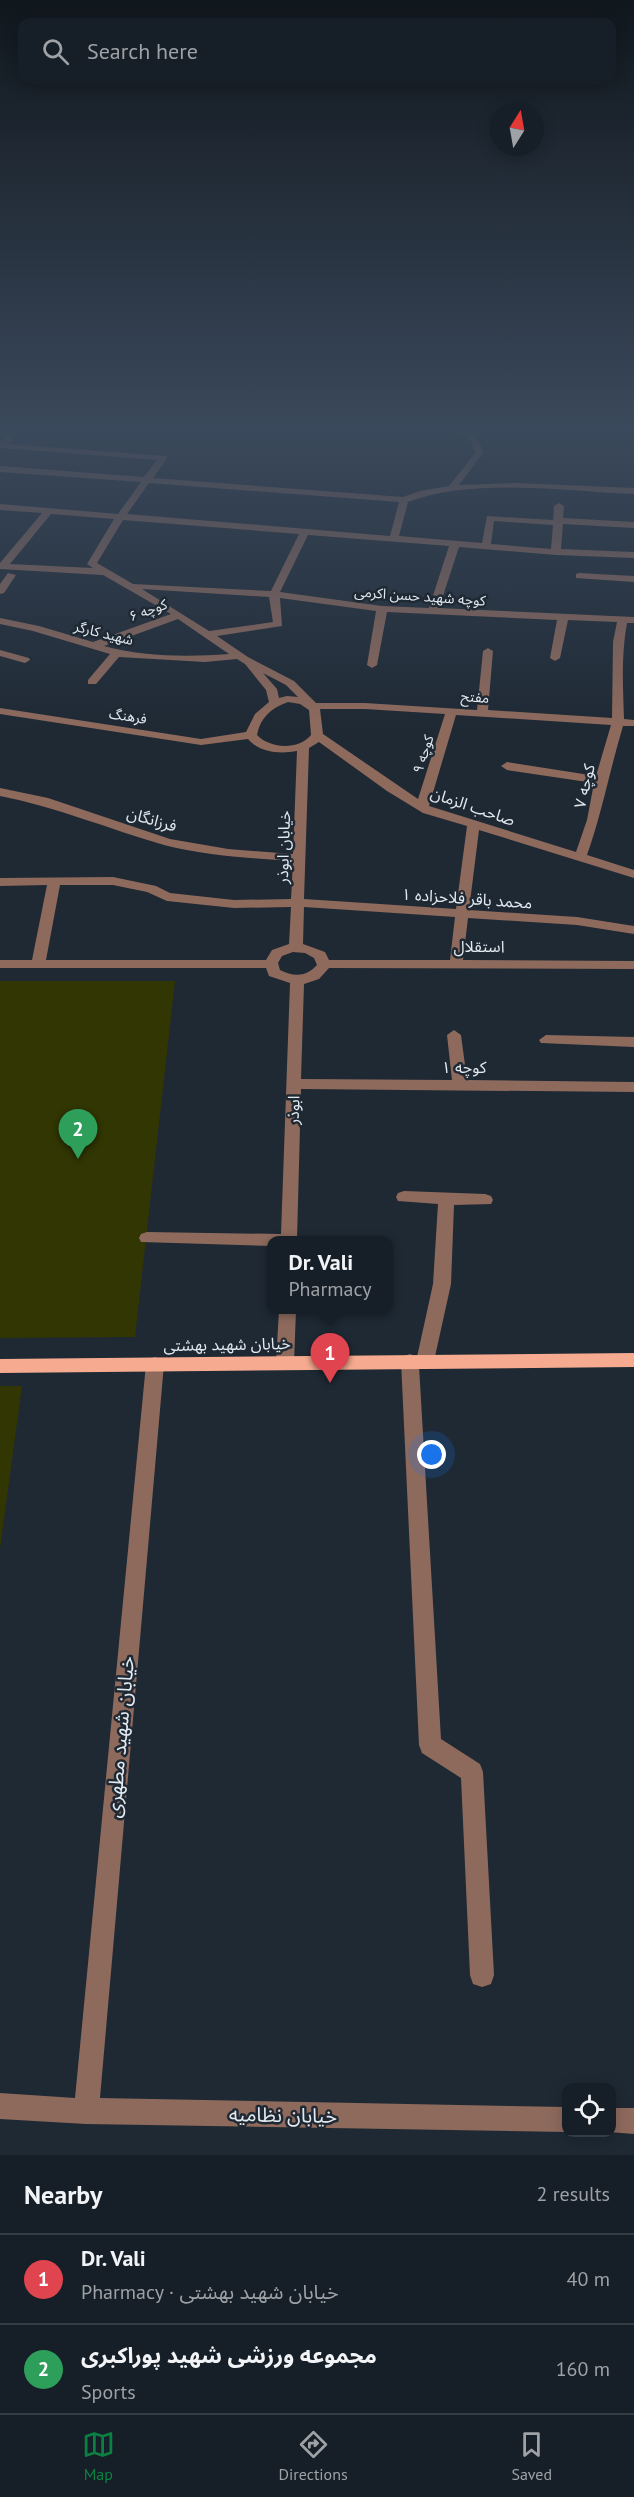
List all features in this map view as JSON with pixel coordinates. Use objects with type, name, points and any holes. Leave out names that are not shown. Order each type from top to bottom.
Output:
[{"type":"main road","name":"خیابان شهید بهشتی","points":[[0,1366],[634,1360]]},
{"type":"street","points":[[1,566],[35,528]]},
{"type":"street","points":[[114,528],[92,564],[133,586],[242,657],[290,683],[313,706],[317,713],[317,735],[312,741],[303,746],[282,750],[261,745],[251,735],[252,727],[267,708],[275,702],[287,699],[302,700],[313,706]]},
{"type":"street","points":[[250,528],[556,552],[634,555]]},
{"type":"street","points":[[394,539],[397,528]]},
{"type":"street","points":[[486,546],[489,528]]},
{"type":"street","points":[[556,552],[558,528]]},
{"type":"street","points":[[207,634],[278,624],[274,594],[305,532]]},
{"type":"street","points":[[433,612],[455,544]]},
{"type":"street","points":[[1,566],[104,572]]},
{"type":"street","points":[[0,591],[11,575]]},
{"type":"street","points":[[579,576],[634,579]]},
{"type":"street","name":"کوچه شهید حسن اکرمی","points":[[133,586],[274,594],[382,609],[628,619]]},
{"type":"street","points":[[372,665],[382,609]]},
{"type":"street","name":"کوچه ۶","points":[[93,646],[179,615]]},
{"type":"street","points":[[555,658],[563,618]]},
{"type":"street","name":"کوچه ۷","points":[[580,858],[593,820],[601,780],[618,722],[617,652],[628,619]]},
{"type":"street","name":"شهید کارگر","points":[[0,621],[35,628],[117,653],[165,658],[242,657]]},
{"type":"street","points":[[482,713],[488,651]]},
{"type":"street","points":[[0,653],[25,660]]},
{"type":"street","points":[[92,682],[117,653]]},
{"type":"street","points":[[242,657],[271,689],[275,702]]},
{"type":"street","name":"مفتح","points":[[313,706],[365,706],[634,723]]},
{"type":"street","name":"فرهنگ","points":[[0,711],[201,742],[251,735]]},
{"type":"street","name":"کوچه ۹","points":[[422,807],[452,711]]},
{"type":"street","name":"صاحب الزمان","points":[[317,735],[422,807],[634,874]]},
{"type":"street","name":"خیابان ابوذر","points":[[296,948],[303,746]]},
{"type":"street","points":[[507,766],[601,780]]},
{"type":"street","name":"فرزانگان","points":[[0,792],[44,801],[168,842],[228,853],[299,858]]},
{"type":"street","points":[[456,964],[473,825]]},
{"type":"street","points":[[38,964],[54,881]]},
{"type":"street","name":"محمد باقر فلاحزاده ۱","points":[[0,882],[113,881],[151,889],[167,897],[234,904],[297,903],[577,921],[634,930]]},
{"type":"street","points":[[296,948],[308,949],[321,956],[324,964],[318,975],[304,981],[287,980],[274,973],[271,964],[277,953],[296,948]]},
{"type":"street","points":[[0,964],[271,964]]},
{"type":"street","name":"استقلال","points":[[324,964],[634,965]]},
{"type":"street","name":"ابوذر","points":[[289,1236],[297,980]]},
{"type":"street","points":[[454,1035],[460,1085]]},
{"type":"street","points":[[546,1040],[634,1042]]},
{"type":"street","name":"کوچه ۱","points":[[294,1084],[634,1087]]},
{"type":"street","points":[[404,1197],[485,1200]]},
{"type":"street","points":[[446,1200],[442,1284],[418,1361],[430,1745],[472,1772],[482,1975]]},
{"type":"street","points":[[147,1238],[267,1240]]},
{"type":"street","points":[[285,1363],[287,1314]]},
{"type":"street","name":"خیابان شهید مطهری","points":[[86,2111],[155,1364]]},
{"type":"street","name":"خیابان نظامیه","points":[[0,2106],[86,2111],[562,2120]]},
{"type":"street","points":[[616,2121],[634,2121]]},
{"type":"green space","points":[[0,981],[175,981],[135,1337],[0,1338]]},
{"type":"green space","points":[[0,1386],[22,1386],[0,1549]]},
{"type":"place","name":"مجموعه ورزشی شهید پوراکبری","points":[[78,1159]]},
{"type":"place","name":"Dr. Vali","points":[[330,1383]]}]
